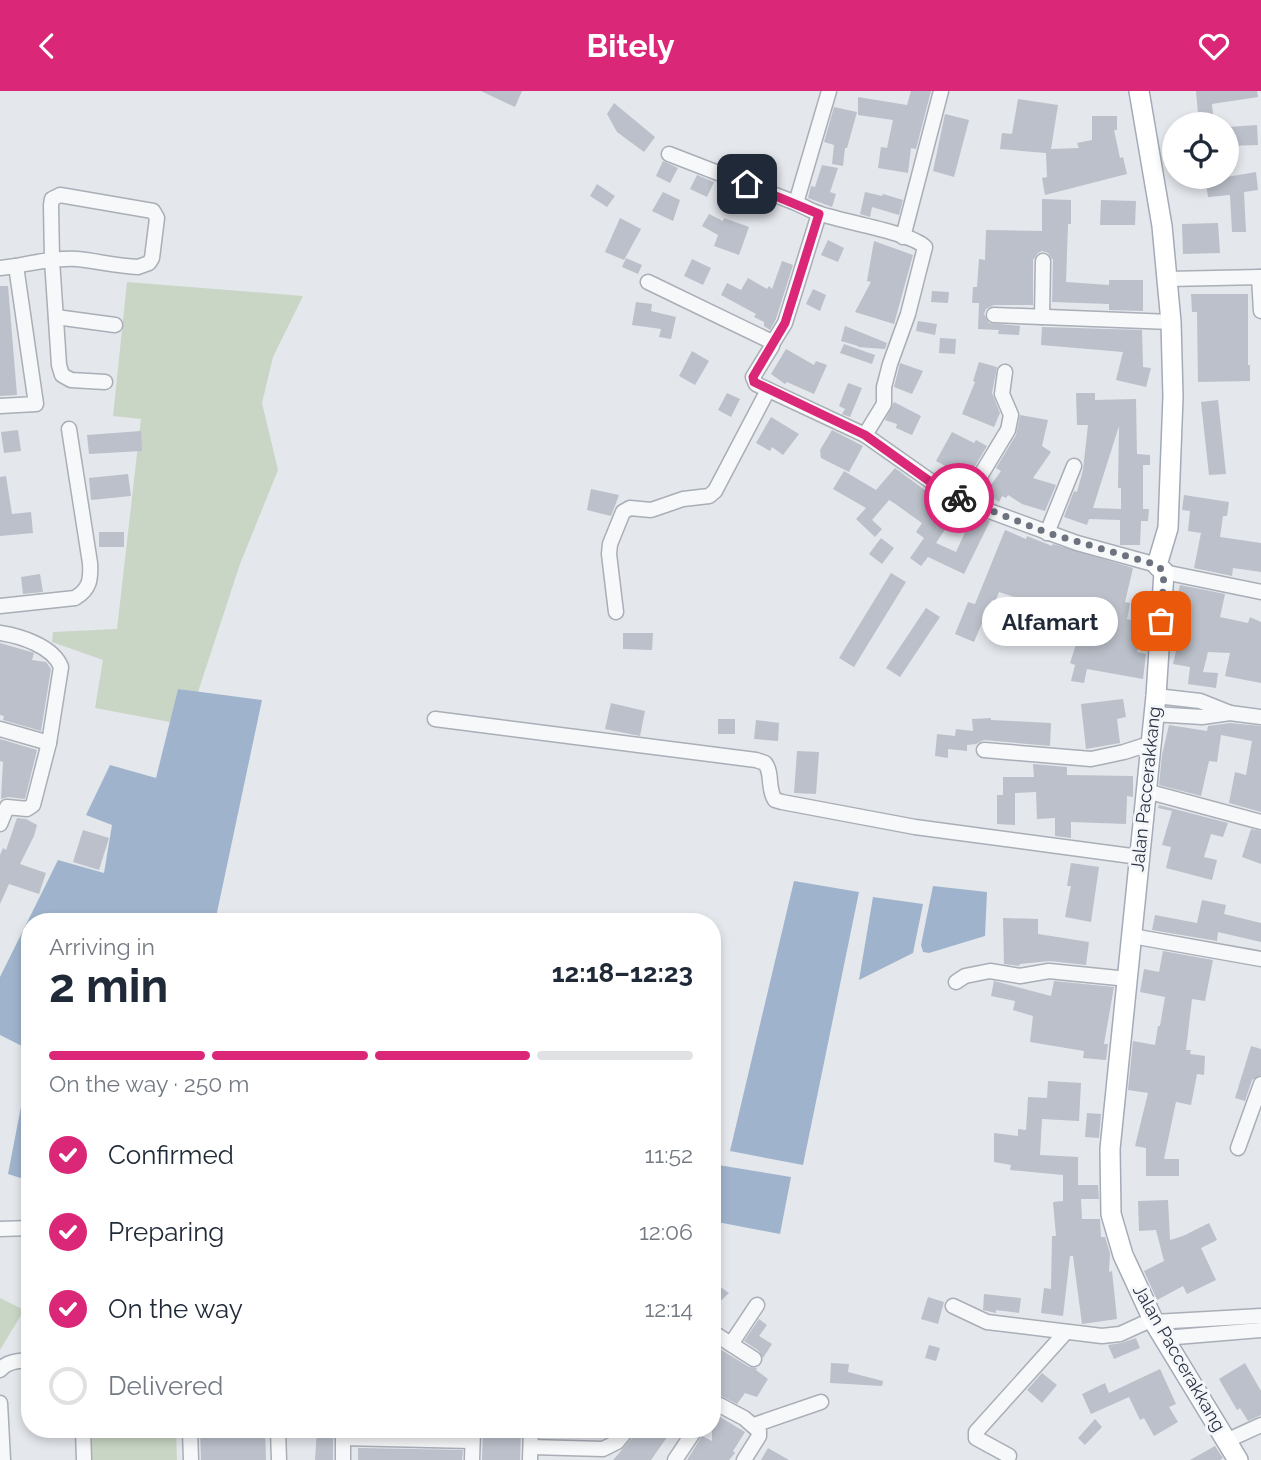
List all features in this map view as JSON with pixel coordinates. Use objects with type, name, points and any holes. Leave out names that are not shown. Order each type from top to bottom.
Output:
[{"type":"main road","name":"Jalan Paccerakkang","points":[[1139,91],[1162,226],[1168,279],[1173,397],[1168,529],[1161,568],[1155,705],[1110,1149],[1111,1214],[1123,1255],[1157,1326],[1238,1460]]},
{"type":"street","points":[[796,204],[829,91]]},
{"type":"street","points":[[902,237],[941,91]]},
{"type":"street","points":[[670,154],[819,214],[924,245],[925,250],[908,314],[884,387],[884,404],[865,435]]},
{"type":"street","points":[[0,268],[52,260],[77,259],[130,267],[144,266],[152,258],[157,218],[153,211],[66,195],[55,196],[51,205],[52,260],[62,375],[71,380],[105,382]]},
{"type":"street","points":[[819,214],[785,323],[753,377],[754,382],[865,435],[939,488],[965,501],[1048,533],[1161,568],[1261,592]]},
{"type":"street","points":[[1042,317],[1043,261]]},
{"type":"street","points":[[0,406],[36,404],[16,266]]},
{"type":"street","points":[[1168,279],[1260,277],[1261,311]]},
{"type":"street","points":[[648,282],[732,321],[772,344]]},
{"type":"street","points":[[995,315],[1171,322]]},
{"type":"street","points":[[56,317],[115,325]]},
{"type":"street","points":[[965,501],[1008,430],[1011,415],[1002,394],[1005,372]]},
{"type":"street","points":[[616,612],[609,554],[610,544],[623,512],[630,508],[651,510],[683,499],[709,496],[715,491],[768,390]]},
{"type":"street","points":[[0,606],[75,598],[82,594],[90,582],[90,563],[69,429]]},
{"type":"street","points":[[1048,533],[1074,466]]},
{"type":"street","points":[[0,633],[48,651],[59,660],[61,667],[49,743],[32,808],[4,806],[0,824]]},
{"type":"street","points":[[1155,705],[1202,717],[1230,713],[1261,717]]},
{"type":"street","points":[[435,719],[756,760],[765,763],[770,769],[771,793],[775,800],[782,802],[928,829],[1139,857]]},
{"type":"street","points":[[0,729],[49,743]]},
{"type":"street","points":[[984,750],[1091,759],[1124,753],[1149,744]]},
{"type":"street","points":[[1146,791],[1261,822]]},
{"type":"street","points":[[1132,936],[1261,959]]},
{"type":"street","points":[[956,982],[965,976],[990,971],[1020,976],[1049,971],[1128,979]]},
{"type":"street","points":[[1238,1148],[1258,1101],[1261,1084]]},
{"type":"street","points":[[0,1229],[21,1228]]},
{"type":"street","points":[[731,1344],[757,1305]]},
{"type":"street","points":[[953,1306],[987,1322],[1111,1336],[1157,1326],[1261,1316]]},
{"type":"street","points":[[1157,1326],[1261,1330]]},
{"type":"street","points":[[1009,1456],[976,1438],[977,1429],[1066,1332]]},
{"type":"street","points":[[721,1338],[754,1359]]},
{"type":"street","points":[[0,1370],[8,1363],[21,1361]]},
{"type":"street","points":[[754,1425],[821,1402]]},
{"type":"street","points":[[0,1403],[3,1460]]},
{"type":"street","points":[[721,1406],[754,1425],[759,1431],[759,1436],[744,1460]]},
{"type":"street","points":[[1226,1441],[1261,1425]]},
{"type":"street","points":[[83,1438],[84,1460]]},
{"type":"street","points":[[190,1438],[191,1460]]},
{"type":"street","points":[[278,1438],[279,1460]]},
{"type":"street","points":[[343,1438],[343,1460]]},
{"type":"street","points":[[472,1460],[473,1438]]},
{"type":"street","points":[[530,1454],[603,1449],[620,1438]]},
{"type":"street","points":[[675,1460],[690,1438]]},
{"type":"green space","points":[[127,282],[303,296],[273,357],[262,403],[278,470],[240,564],[198,692],[178,689],[170,722],[95,708],[103,660],[52,642],[53,632],[117,629],[141,419],[113,416]]},
{"type":"green space","points":[[0,1298],[21,1308],[21,1315],[0,1350]]},
{"type":"green space","points":[[89,1438],[176,1438],[177,1460],[90,1460]]},
{"type":"water","points":[[178,689],[262,700],[217,913],[32,913],[58,860],[104,873],[112,825],[86,815],[110,765],[156,778]]},
{"type":"water","points":[[794,881],[859,892],[803,1165],[730,1151]]},
{"type":"water","points":[[933,886],[987,892],[985,936],[929,953],[923,952],[921,945]]},
{"type":"water","points":[[873,897],[923,904],[913,953],[859,980]]},
{"type":"water","points":[[21,935],[21,1046],[0,1035],[0,977]]},
{"type":"water","points":[[21,1107],[21,1178],[8,1174]]},
{"type":"water","points":[[721,1165],[791,1177],[780,1234],[721,1223]]},
{"type":"building","points":[[481,91],[522,91],[515,107]]},
{"type":"building","points":[[911,91],[931,91],[916,149],[911,148],[908,173],[878,168],[881,147],[887,148],[893,120],[858,115],[858,97],[907,105]]},
{"type":"building","points":[[1196,91],[1257,91],[1258,97],[1212,104],[1213,112],[1198,112]]},
{"type":"building","points":[[1018,99],[1058,105],[1051,149],[1079,148],[1077,143],[1092,140],[1092,116],[1117,116],[1117,130],[1114,130],[1120,158],[1123,157],[1127,174],[1045,195],[1042,178],[1047,177],[1046,153],[1000,149],[1002,133],[1012,134]]},
{"type":"building","points":[[614,103],[655,137],[644,152],[617,132],[607,114]]},
{"type":"building","points":[[834,107],[857,112],[845,148],[843,166],[832,164],[834,145],[824,142]]},
{"type":"building","points":[[945,114],[969,120],[954,177],[933,171]]},
{"type":"building","points":[[1257,125],[1258,145],[1239,146],[1239,126]]},
{"type":"building","points":[[663,161],[678,168],[670,183],[656,176]]},
{"type":"building","points":[[822,165],[838,168],[830,192],[836,194],[832,207],[808,198],[811,186],[815,187]]},
{"type":"building","points":[[1256,172],[1258,190],[1244,192],[1246,232],[1232,232],[1230,195],[1208,197],[1207,189],[1239,189],[1239,175]]},
{"type":"building","points":[[697,175],[714,182],[707,197],[690,189]]},
{"type":"building","points":[[597,184],[615,196],[607,207],[590,196]]},
{"type":"building","points":[[663,192],[680,200],[673,221],[652,211]]},
{"type":"building","points":[[865,192],[903,200],[899,215],[872,207],[870,217],[860,214]]},
{"type":"building","points":[[1042,199],[1071,200],[1066,282],[1109,285],[1109,280],[1143,280],[1143,311],[1109,310],[1109,304],[1052,302],[1053,260],[1048,253],[1042,251],[1033,260],[1033,305],[994,305],[986,309],[984,314],[989,323],[1020,326],[1019,335],[978,329],[979,303],[972,303],[973,287],[977,287],[979,259],[985,260],[986,230],[1042,231]]},
{"type":"building","points":[[1101,200],[1136,201],[1135,225],[1100,225]]},
{"type":"building","points":[[709,214],[723,221],[724,218],[749,227],[739,255],[714,246],[718,235],[702,226]]},
{"type":"building","points":[[620,218],[641,229],[624,260],[605,252]]},
{"type":"building","points":[[1218,223],[1220,253],[1183,254],[1182,224]]},
{"type":"building","points":[[828,240],[844,248],[838,262],[821,255]]},
{"type":"building","points":[[874,241],[913,255],[894,324],[855,312],[871,282],[867,281]]},
{"type":"building","points":[[626,258],[642,265],[638,274],[622,267]]},
{"type":"building","points":[[692,259],[711,268],[703,285],[684,276]]},
{"type":"building","points":[[782,261],[793,265],[770,330],[764,326],[764,322],[754,317],[756,314],[721,295],[727,283],[741,290],[748,278],[772,289]]},
{"type":"building","points":[[0,286],[8,286],[17,395],[0,396]]},
{"type":"building","points":[[813,289],[826,295],[820,311],[806,304]]},
{"type":"building","points":[[932,291],[949,292],[948,303],[931,302]]},
{"type":"building","points":[[1191,294],[1248,294],[1250,381],[1198,382],[1197,312],[1192,312]]},
{"type":"building","points":[[636,302],[652,304],[651,311],[676,317],[671,339],[659,337],[661,329],[632,325]]},
{"type":"building","points":[[918,321],[937,324],[935,335],[916,331]]},
{"type":"building","points":[[845,326],[887,343],[885,349],[858,347],[841,341]]},
{"type":"building","points":[[1042,327],[1142,330],[1143,367],[1151,368],[1146,387],[1116,380],[1123,352],[1041,345]]},
{"type":"building","points":[[940,338],[956,339],[955,354],[939,353]]},
{"type":"building","points":[[844,344],[875,355],[872,364],[840,353]]},
{"type":"building","points":[[786,349],[814,365],[816,361],[827,365],[814,394],[787,382],[785,384],[771,374]]},
{"type":"building","points":[[692,351],[709,361],[695,385],[679,376]]},
{"type":"building","points":[[979,362],[997,367],[992,393],[1000,413],[994,427],[962,414],[975,382],[973,381]]},
{"type":"building","points":[[900,363],[923,371],[912,394],[894,387]]},
{"type":"building","points":[[848,383],[862,388],[850,417],[842,414],[845,409],[839,406]]},
{"type":"building","points":[[727,393],[740,399],[731,417],[718,410]]},
{"type":"building","points":[[1076,393],[1095,393],[1095,400],[1136,399],[1137,454],[1150,455],[1150,465],[1143,465],[1143,509],[1149,509],[1148,521],[1141,521],[1140,545],[1120,545],[1120,520],[1089,519],[1087,525],[1064,517],[1074,491],[1077,492],[1083,470],[1088,425],[1077,425]],"holes":[[[1119,426],[1118,488],[1121,488],[1121,509],[1093,508]]]},
{"type":"building","points":[[1218,400],[1226,474],[1209,475],[1201,402]]},
{"type":"building","points":[[894,402],[921,416],[912,435],[896,428],[897,424],[885,420]]},
{"type":"building","points":[[1020,415],[1048,420],[1042,446],[1051,452],[1033,478],[1056,485],[1045,511],[1022,504],[1008,495],[1006,498],[1002,496],[999,502],[986,492],[1001,471],[996,468],[1016,435]]},
{"type":"building","points":[[771,417],[799,434],[783,455],[772,447],[770,451],[756,443]]},
{"type":"building","points":[[18,430],[21,451],[4,453],[1,432]]},
{"type":"building","points":[[832,430],[863,446],[849,472],[821,458],[820,450]]},
{"type":"building","points":[[141,431],[142,451],[89,454],[87,435]]},
{"type":"building","points":[[952,432],[987,446],[963,486],[954,482],[959,473],[936,461]]},
{"type":"building","points":[[895,468],[956,513],[936,543],[956,552],[973,515],[990,521],[964,574],[928,557],[921,566],[910,558],[924,538],[916,532],[922,523],[894,503],[889,500],[872,520],[882,529],[875,537],[856,519],[866,508],[833,489],[844,471],[876,490]]},
{"type":"building","points":[[128,474],[131,496],[91,500],[89,478]]},
{"type":"building","points":[[6,476],[12,514],[31,512],[33,533],[0,536],[0,477]]},
{"type":"building","points":[[591,489],[619,495],[611,516],[587,510]]},
{"type":"building","points":[[1184,495],[1229,502],[1227,516],[1223,516],[1220,537],[1261,543],[1261,572],[1233,568],[1232,576],[1194,568],[1201,533],[1188,531],[1190,511],[1182,510]]},
{"type":"building","points":[[1005,530],[1026,539],[1027,536],[1052,546],[1053,544],[1133,568],[1125,602],[1130,603],[1127,619],[1145,624],[1137,652],[1146,654],[1143,679],[1087,669],[1084,683],[1071,681],[1075,665],[1070,663],[1079,635],[1062,630],[1063,625],[1035,614],[1038,605],[999,592],[995,602],[992,600],[974,642],[955,634],[968,602],[975,604]]},
{"type":"building","points":[[99,532],[124,532],[124,547],[99,547]]},
{"type":"building","points":[[881,538],[894,548],[882,564],[869,554]]},
{"type":"building","points":[[891,573],[906,582],[854,667],[839,658]]},
{"type":"building","points":[[40,574],[43,592],[23,594],[21,577]]},
{"type":"building","points":[[1180,585],[1225,594],[1220,617],[1248,623],[1250,617],[1261,622],[1261,683],[1225,676],[1230,653],[1208,652],[1203,672],[1218,673],[1216,688],[1188,684],[1190,667],[1173,664],[1178,643],[1172,642],[1173,617]]},
{"type":"building","points":[[926,608],[940,617],[900,677],[886,668]]},
{"type":"building","points":[[623,633],[653,633],[652,650],[623,649]]},
{"type":"building","points":[[0,643],[34,653],[32,660],[46,662],[51,669],[41,731],[3,720],[4,716],[0,715]]},
{"type":"building","points":[[1123,699],[1126,717],[1117,719],[1120,743],[1086,749],[1081,704]]},
{"type":"building","points":[[611,703],[645,711],[640,736],[605,729]]},
{"type":"building","points":[[718,719],[735,719],[735,734],[718,734]]},
{"type":"building","points":[[972,719],[1051,723],[1050,746],[984,740],[967,745],[967,751],[948,749],[948,758],[935,756],[937,734],[955,736],[956,729],[973,731]]},
{"type":"building","points":[[756,720],[779,723],[778,741],[754,739]]},
{"type":"building","points":[[1230,723],[1261,726],[1261,812],[1229,803],[1235,772],[1246,775],[1252,741],[1221,735],[1217,762],[1209,761],[1201,796],[1159,785],[1169,725],[1207,731],[1208,726]]},
{"type":"building","points":[[0,739],[37,750],[25,799],[1,799],[3,762],[0,761]]},
{"type":"building","points":[[797,751],[819,752],[816,794],[794,793]]},
{"type":"building","points":[[1033,764],[1067,767],[1067,775],[1133,776],[1133,797],[1127,796],[1126,824],[1071,822],[1071,838],[1055,836],[1055,818],[1037,819],[1036,792],[1015,793],[1015,825],[997,824],[997,795],[1003,795],[1003,777],[1034,777]]},
{"type":"building","points":[[1159,805],[1228,823],[1223,837],[1211,834],[1204,857],[1217,860],[1212,880],[1166,868],[1171,847],[1162,845],[1172,811],[1158,808]]},
{"type":"building","points":[[17,818],[37,825],[20,864],[46,873],[39,894],[9,884],[0,904],[0,855],[3,848],[6,850]]},
{"type":"building","points":[[1251,829],[1261,831],[1261,864],[1242,857]]},
{"type":"building","points":[[83,830],[109,838],[99,870],[73,862]]},
{"type":"building","points":[[1071,863],[1099,867],[1091,922],[1065,917],[1071,886],[1067,886]]},
{"type":"building","points":[[1202,900],[1226,905],[1224,914],[1261,923],[1261,942],[1218,932],[1217,941],[1152,930],[1155,915],[1197,923]]},
{"type":"building","points":[[1003,918],[1038,919],[1038,934],[1089,942],[1086,965],[1050,961],[1019,966],[1004,964]]},
{"type":"building","points":[[1163,951],[1213,960],[1205,1001],[1192,999],[1186,1050],[1191,1050],[1190,1054],[1205,1056],[1204,1075],[1197,1074],[1191,1105],[1176,1102],[1164,1159],[1179,1159],[1179,1176],[1146,1176],[1146,1148],[1135,1146],[1148,1093],[1128,1090],[1133,1041],[1155,1045],[1160,1026],[1165,997],[1140,992],[1144,969],[1159,972]]},
{"type":"building","points":[[994,981],[1051,996],[1054,981],[1114,987],[1104,1044],[1108,1044],[1106,1060],[1083,1058],[1084,1051],[1030,1042],[1033,1016],[1013,1010],[1015,1001],[991,996]]},
{"type":"building","points":[[1251,1046],[1261,1049],[1261,1075],[1252,1080],[1245,1101],[1235,1098]]},
{"type":"building","points":[[1048,1081],[1081,1083],[1079,1121],[1042,1119],[1040,1155],[1078,1157],[1078,1185],[1098,1185],[1099,1199],[1081,1199],[1082,1219],[1100,1219],[1101,1237],[1105,1237],[1110,1253],[1109,1272],[1112,1271],[1117,1319],[1082,1324],[1073,1256],[1070,1256],[1063,1316],[1041,1313],[1044,1288],[1051,1289],[1052,1236],[1056,1236],[1053,1202],[1063,1201],[1063,1175],[1010,1170],[1011,1165],[994,1162],[994,1133],[1018,1136],[1018,1129],[1026,1130],[1028,1097],[1047,1098]]},
{"type":"building","points":[[1087,1113],[1101,1114],[1099,1138],[1085,1137]]},
{"type":"building","points":[[1168,1200],[1170,1240],[1209,1223],[1217,1240],[1201,1248],[1216,1280],[1187,1294],[1183,1286],[1157,1300],[1144,1271],[1164,1261],[1156,1230],[1139,1231],[1138,1201]]},
{"type":"building","points":[[721,1287],[729,1293],[721,1301]]},
{"type":"building","points":[[984,1294],[1021,1298],[1019,1313],[983,1310]]},
{"type":"building","points":[[928,1297],[944,1302],[938,1324],[921,1319]]},
{"type":"building","points":[[759,1319],[767,1325],[759,1336],[772,1344],[763,1358],[759,1351],[744,1341]]},
{"type":"building","points":[[1136,1338],[1140,1348],[1114,1359],[1108,1345]]},
{"type":"building","points":[[929,1345],[940,1348],[936,1361],[925,1358]]},
{"type":"building","points":[[721,1350],[749,1367],[757,1368],[756,1370],[768,1379],[757,1397],[745,1393],[737,1404],[721,1396]]},
{"type":"building","points":[[831,1363],[849,1364],[848,1372],[883,1381],[882,1386],[830,1383]]},
{"type":"building","points":[[1245,1363],[1261,1391],[1261,1415],[1248,1421],[1240,1408],[1237,1410],[1219,1379]]},
{"type":"building","points":[[1160,1369],[1176,1404],[1169,1407],[1178,1422],[1154,1436],[1144,1418],[1140,1420],[1129,1397],[1091,1414],[1082,1394],[1105,1383],[1109,1393]]},
{"type":"building","points":[[1042,1373],[1057,1385],[1042,1403],[1027,1390]]},
{"type":"building","points":[[721,1417],[745,1432],[729,1460],[687,1460],[701,1438],[712,1441],[712,1438],[721,1438]]},
{"type":"building","points":[[1095,1419],[1102,1427],[1085,1445],[1078,1438]]},
{"type":"building","points":[[200,1438],[265,1438],[266,1460],[201,1460]]},
{"type":"building","points":[[316,1438],[333,1438],[333,1460],[315,1460]]},
{"type":"building","points":[[483,1438],[521,1438],[520,1460],[482,1460]]},
{"type":"building","points":[[632,1438],[666,1438],[651,1460],[613,1460]]},
{"type":"building","points":[[1215,1446],[1223,1458],[1220,1460],[1190,1460]]},
{"type":"building","points":[[358,1448],[463,1450],[462,1460],[358,1460]]},
{"type":"building","points":[[768,1448],[789,1460],[761,1460]]},
{"type":"way so far","points":[[959,498],[1077,543],[1157,565],[1164,572],[1161,621]]},
{"type":"place","name":"Alfamart","points":[[1161,621]]},
{"type":"route","points":[[747,184],[819,214],[785,323],[752,380],[865,435],[939,488],[959,498]]}]
